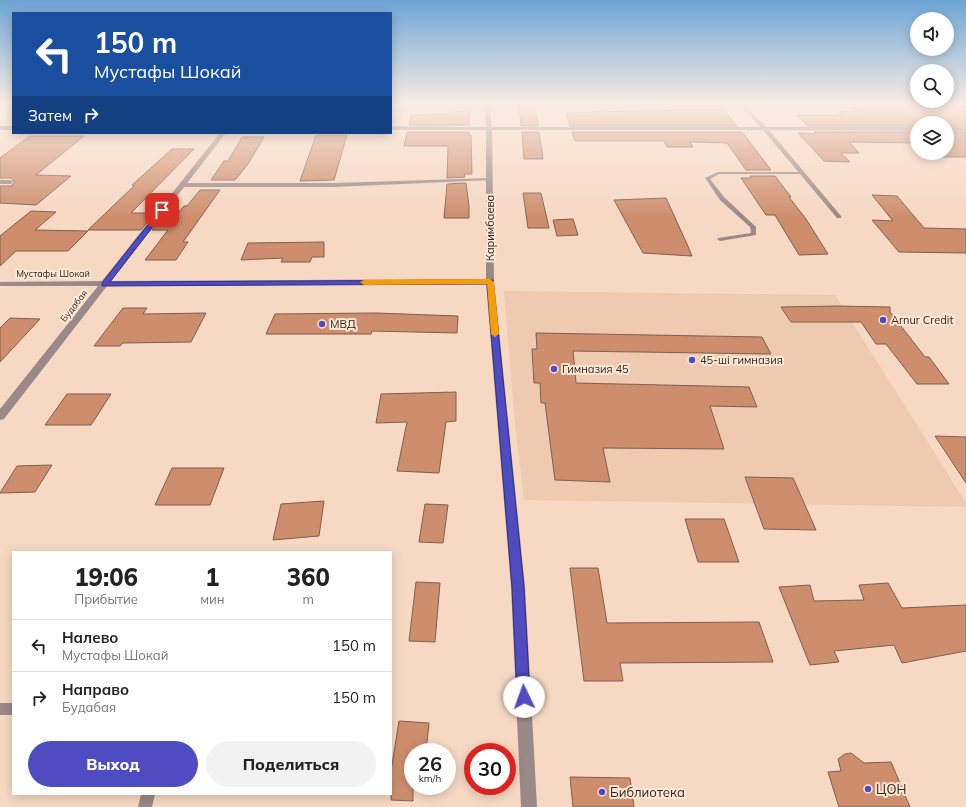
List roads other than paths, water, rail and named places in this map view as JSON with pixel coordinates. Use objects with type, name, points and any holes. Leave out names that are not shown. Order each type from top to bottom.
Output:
[{"type":"street","name":"Будабая","points":[[0,416],[216,142]]},
{"type":"street","name":"Каримбаева","points":[[489,142],[490,282],[518,587],[530,807]]},
{"type":"street","points":[[776,142],[839,217]]},
{"type":"street","name":"Мустафы Шокай","points":[[0,284],[490,282]]},
{"type":"lane","points":[[720,239],[754,234],[753,227],[740,214],[726,204],[712,188],[707,178],[718,173],[802,172]]},
{"type":"lane","points":[[182,185],[334,185],[490,179]]},
{"type":"lane","points":[[0,182],[11,182]]},
{"type":"lane","points":[[0,709],[12,709]]},
{"type":"lane","points":[[145,807],[148,795]]},
{"type":"place","name":"Arnur Credit","points":[[883,320]]},
{"type":"place","name":"МВД","points":[[322,324]]},
{"type":"place","name":"45-ші гимназия","points":[[692,360]]},
{"type":"place","name":"Гимназия 45","points":[[554,369]]},
{"type":"place","name":"ЦОН","points":[[868,789]]},
{"type":"place","name":"Библиотека","points":[[602,792]]}]
